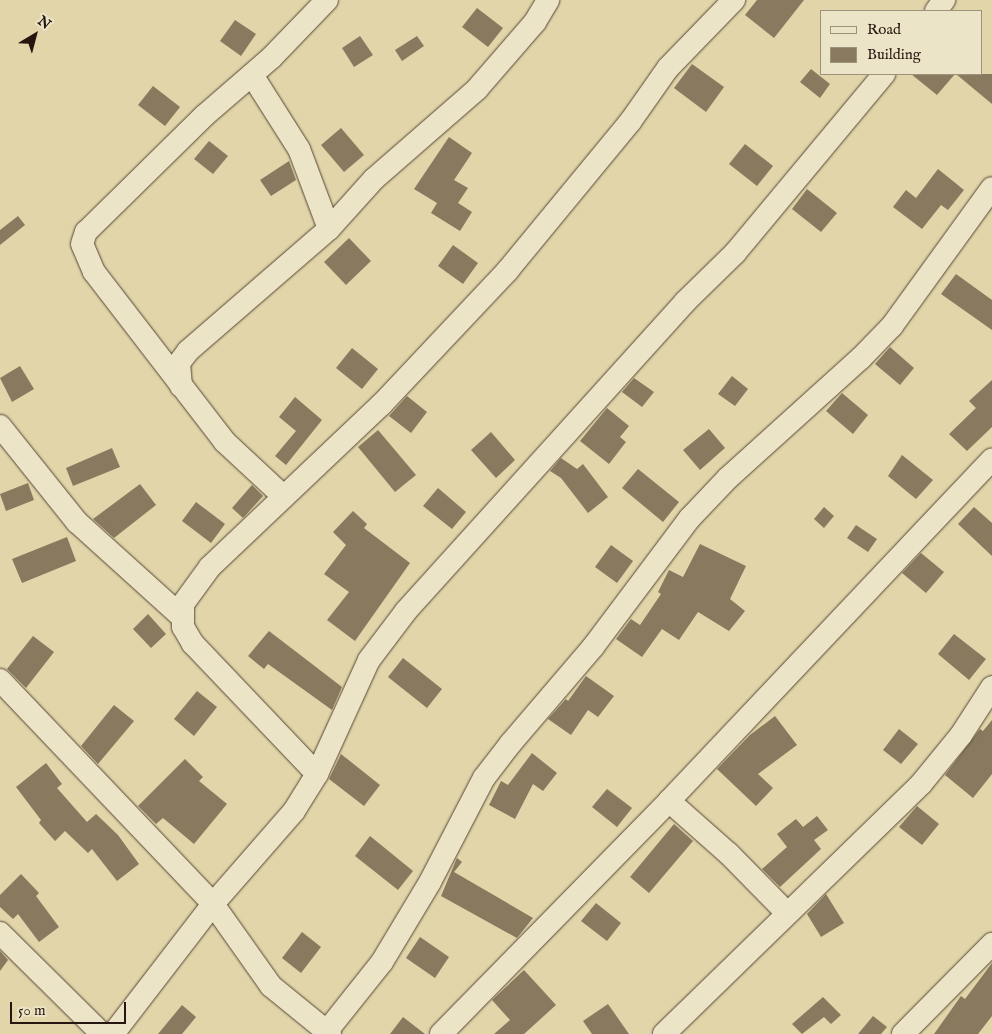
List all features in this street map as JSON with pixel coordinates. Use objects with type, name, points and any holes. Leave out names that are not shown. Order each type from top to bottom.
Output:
[{"type":"street","points":[[282,496],[225,442],[94,272],[82,244],[86,232],[204,116],[272,57],[327,0]]},
{"type":"street","points":[[181,386],[179,363],[188,351],[329,230],[374,179],[501,65],[548,0]]},
{"type":"street","points":[[317,774],[193,644],[183,627],[181,616],[183,604],[198,581],[282,496],[381,405],[508,270],[630,122],[668,68],[734,0]]},
{"type":"street","points":[[252,75],[299,149],[329,230]]},
{"type":"street","points":[[114,1034],[213,904],[279,830],[317,774],[369,660],[406,612],[684,302],[740,247],[883,75]]},
{"type":"street","points":[[0,680],[213,904],[271,986],[328,1032],[382,962],[430,882],[484,778],[511,743],[593,647],[690,518],[728,478],[861,358],[892,326],[992,188]]},
{"type":"street","points":[[0,426],[77,522],[181,616]]},
{"type":"street","points":[[442,1034],[669,802],[992,459]]},
{"type":"street","points":[[664,1034],[786,912],[921,784],[961,735],[992,687]]},
{"type":"street","points":[[669,802],[729,854],[786,912]]},
{"type":"street","points":[[0,933],[102,1034]]},
{"type":"street","points":[[903,1034],[992,944]]},
{"type":"building","points":[[757,0],[804,0],[774,38],[745,15]]},
{"type":"building","points":[[477,8],[503,28],[488,47],[462,27]]},
{"type":"building","points":[[235,20],[256,34],[241,56],[220,41]]},
{"type":"building","points":[[360,36],[373,55],[354,67],[342,48]]},
{"type":"building","points":[[417,36],[424,46],[402,61],[395,50]]},
{"type":"building","points":[[692,64],[724,87],[706,112],[674,88]]},
{"type":"building","points":[[811,69],[830,84],[820,98],[800,82]]},
{"type":"building","points":[[992,74],[992,104],[957,75]]},
{"type":"building","points":[[912,75],[954,75],[937,95]]},
{"type":"building","points":[[153,86],[180,107],[165,126],[138,105]]},
{"type":"building","points":[[341,128],[364,155],[344,172],[321,145]]},
{"type":"building","points":[[449,137],[472,153],[454,180],[468,188],[458,203],[472,212],[460,231],[431,213],[437,203],[414,189]]},
{"type":"building","points":[[209,141],[228,156],[213,174],[194,159]]},
{"type":"building","points":[[745,144],[773,166],[757,186],[729,164]]},
{"type":"building","points":[[289,161],[296,180],[271,196],[260,180]]},
{"type":"building","points":[[938,169],[964,190],[948,210],[941,205],[922,229],[893,207],[906,190],[916,198]]},
{"type":"building","points":[[807,189],[837,213],[821,232],[792,209]]},
{"type":"building","points":[[18,216],[25,225],[0,245],[0,230]]},
{"type":"building","points":[[349,238],[371,261],[346,285],[324,262]]},
{"type":"building","points":[[453,245],[478,263],[463,284],[438,266]]},
{"type":"building","points":[[956,274],[992,300],[992,330],[941,294]]},
{"type":"building","points":[[890,347],[914,368],[900,385],[875,364]]},
{"type":"building","points":[[352,348],[378,369],[362,389],[336,368]]},
{"type":"building","points":[[20,366],[34,389],[12,402],[0,378]]},
{"type":"building","points":[[732,376],[748,389],[735,406],[718,394]]},
{"type":"building","points":[[634,378],[654,392],[642,407],[622,392]]},
{"type":"building","points":[[992,380],[992,427],[967,451],[949,434],[976,408],[969,401]]},
{"type":"building","points":[[842,393],[868,415],[853,434],[826,411]]},
{"type":"building","points":[[407,396],[427,412],[411,433],[389,416]]},
{"type":"building","points":[[295,397],[322,420],[286,465],[275,456],[296,431],[279,417]]},
{"type":"building","points":[[607,408],[629,426],[620,437],[626,442],[609,464],[580,441]]},
{"type":"building","points":[[709,429],[725,448],[700,470],[683,450]]},
{"type":"building","points":[[378,430],[416,475],[395,492],[358,447]]},
{"type":"building","points":[[491,432],[515,460],[496,478],[471,450]]},
{"type":"building","points":[[112,448],[120,467],[73,486],[66,468]]},
{"type":"building","points":[[902,455],[933,480],[916,499],[888,476]]},
{"type":"building","points":[[561,458],[577,469],[583,464],[608,497],[588,513],[561,478],[550,471]]},
{"type":"building","points":[[638,469],[679,502],[663,522],[622,488]]},
{"type":"building","points":[[28,483],[34,500],[6,511],[0,494]]},
{"type":"building","points":[[140,484],[156,505],[114,538],[93,519]]},
{"type":"building","points":[[252,485],[263,496],[243,518],[232,508]]},
{"type":"building","points":[[438,488],[466,512],[452,529],[423,506]]},
{"type":"building","points":[[196,502],[225,524],[211,543],[182,521]]},
{"type":"building","points":[[824,507],[834,516],[824,528],[814,519]]},
{"type":"building","points":[[974,507],[992,523],[992,556],[958,524]]},
{"type":"building","points":[[353,511],[367,524],[364,528],[410,563],[355,641],[327,620],[349,592],[324,574],[346,545],[333,532]]},
{"type":"building","points":[[856,525],[877,539],[868,552],[847,538]]},
{"type":"building","points":[[67,537],[76,561],[22,583],[12,559]]},
{"type":"building","points":[[700,544],[746,566],[730,599],[745,611],[729,631],[698,612],[679,640],[662,629],[642,657],[616,639],[631,619],[640,625],[661,594],[658,592],[669,570],[683,577]]},
{"type":"building","points":[[611,545],[633,561],[617,583],[595,567]]},
{"type":"building","points":[[921,553],[944,572],[926,593],[902,573]]},
{"type":"building","points":[[148,614],[166,634],[151,648],[133,629]]},
{"type":"building","points":[[269,631],[342,687],[332,710],[268,664],[264,669],[248,656]]},
{"type":"building","points":[[954,634],[986,659],[969,680],[938,654]]},
{"type":"building","points":[[33,636],[54,652],[26,688],[7,669]]},
{"type":"building","points":[[403,658],[442,689],[427,708],[388,677]]},
{"type":"building","points":[[586,676],[614,696],[598,717],[588,710],[571,735],[548,719],[566,699],[568,701]]},
{"type":"building","points":[[197,691],[217,707],[194,736],[174,719]]},
{"type":"building","points":[[114,705],[134,721],[98,764],[81,746]]},
{"type":"building","points":[[775,716],[797,745],[758,774],[773,788],[756,806],[717,769],[750,735]]},
{"type":"building","points":[[992,720],[992,774],[973,798],[945,775],[980,729],[983,731]]},
{"type":"building","points":[[899,729],[918,744],[901,764],[883,750]]},
{"type":"building","points":[[532,753],[557,773],[543,791],[533,784],[515,819],[489,805],[501,781],[508,785]]},
{"type":"building","points":[[341,754],[380,785],[364,806],[329,779]]},
{"type":"building","points":[[185,759],[203,777],[199,781],[227,804],[194,844],[163,818],[156,824],[138,806]]},
{"type":"building","points":[[46,763],[62,784],[57,788],[87,822],[96,814],[118,835],[139,864],[117,881],[92,849],[88,853],[65,831],[55,841],[39,823],[41,820],[16,787]]},
{"type":"building","points":[[607,789],[632,808],[617,827],[592,807]]},
{"type":"building","points":[[917,806],[939,824],[922,845],[899,827]]},
{"type":"building","points":[[817,816],[828,830],[814,840],[821,849],[780,887],[762,869],[787,847],[777,834],[796,819],[803,827]]},
{"type":"building","points":[[674,824],[693,841],[649,893],[630,877]]},
{"type":"building","points":[[370,836],[413,871],[398,890],[355,856]]},
{"type":"building","points":[[457,858],[462,862],[454,872],[533,918],[517,938],[441,896]]},
{"type":"building","points":[[21,874],[39,893],[36,896],[59,927],[39,942],[18,914],[13,919],[0,907],[0,895]]},
{"type":"building","points":[[826,894],[844,923],[821,937],[807,914]]},
{"type":"building","points":[[596,903],[621,923],[607,941],[581,921]]},
{"type":"building","points":[[302,932],[321,947],[301,973],[282,958]]},
{"type":"building","points":[[420,937],[449,957],[435,978],[406,958]]},
{"type":"building","points":[[0,951],[8,960],[0,971]]},
{"type":"building","points":[[992,963],[992,1016],[978,1034],[934,1034],[961,996],[965,999]]},
{"type":"building","points":[[524,970],[556,1005],[524,1034],[494,1034],[510,1020],[492,1000]]},
{"type":"building","points":[[823,997],[841,1015],[831,1024],[824,1017],[802,1034],[792,1024]]},
{"type":"building","points":[[608,1004],[629,1034],[592,1034],[583,1021]]},
{"type":"building","points":[[182,1005],[196,1017],[182,1034],[158,1034]]},
{"type":"building","points":[[873,1016],[887,1027],[881,1034],[858,1034]]},
{"type":"building","points":[[403,1017],[425,1034],[390,1034]]}]
